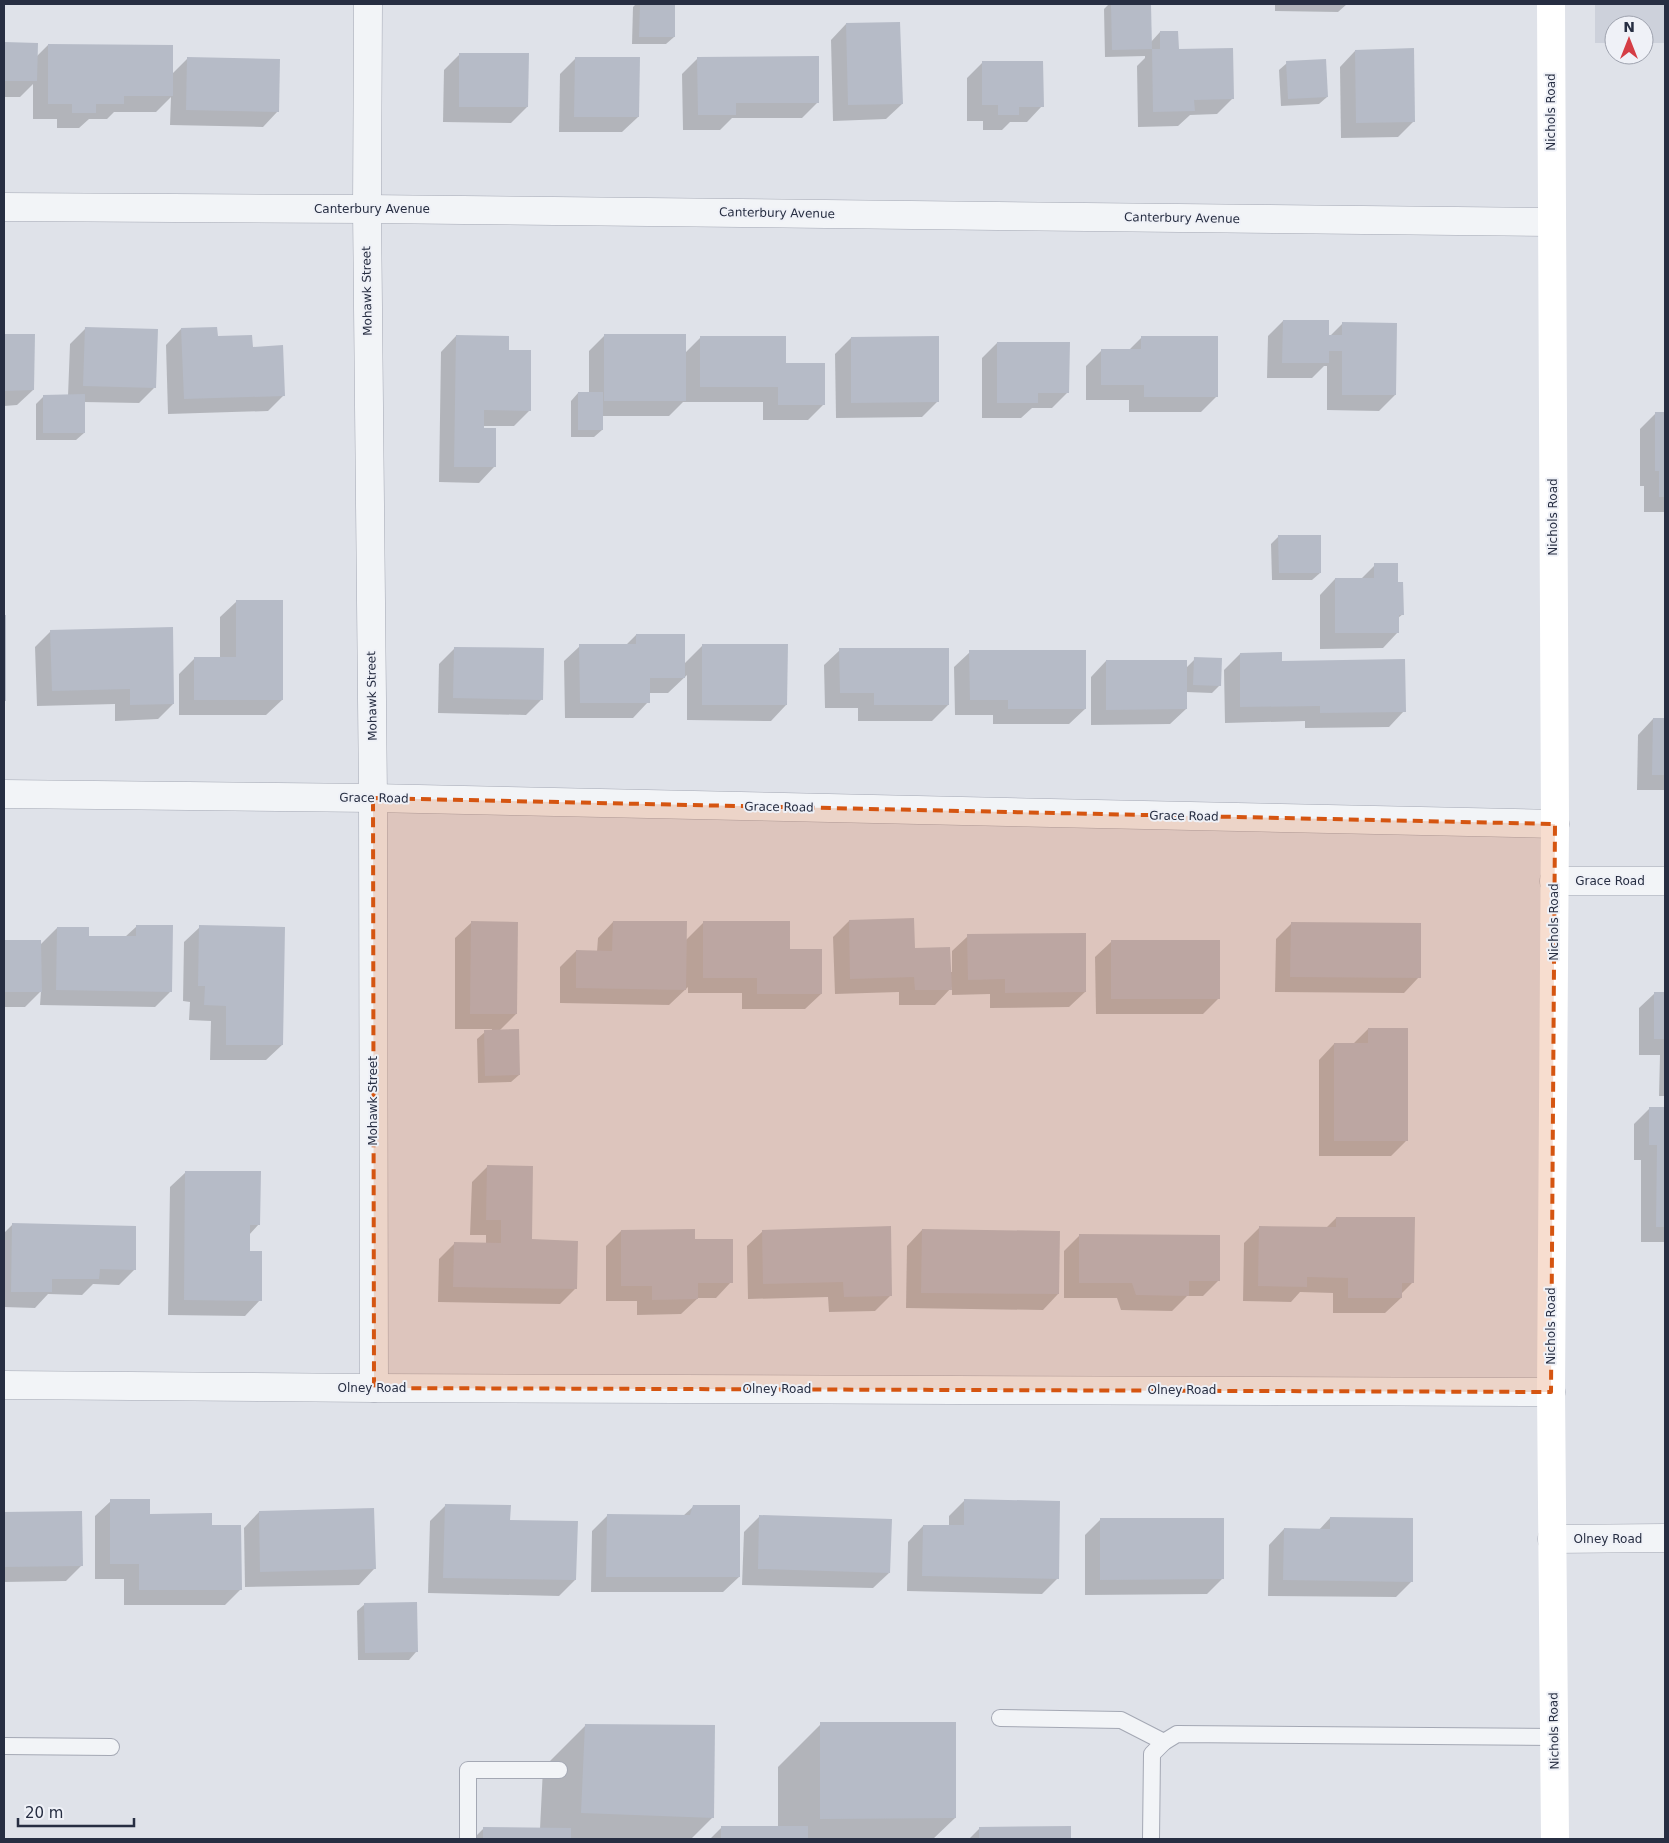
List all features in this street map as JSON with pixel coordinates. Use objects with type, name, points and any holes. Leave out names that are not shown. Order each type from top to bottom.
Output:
[{"type":"street","name":"Mohawk Street","points":[[368,4],[367,209],[373,798],[374,1388]]},
{"type":"street","name":"Nichols Road","points":[[1551,4],[1555,824],[1551,1392],[1555,1839]]},
{"type":"street","name":"Canterbury Avenue","points":[[4,207],[367,209],[1551,222]]},
{"type":"street","name":"Grace Road","points":[[4,794],[373,798],[1555,824]]},
{"type":"street","name":"Grace Road","points":[[1554,881],[1665,881]]},
{"type":"street","name":"Olney Road","points":[[4,1385],[1551,1392]]},
{"type":"street","name":"Olney Road","points":[[1552,1539],[1665,1538]]},
{"type":"lane","points":[[1000,1718],[1121,1720],[1164,1742]]},
{"type":"lane","points":[[1151,1839],[1152,1754],[1164,1742],[1176,1734],[1554,1737]]},
{"type":"lane","points":[[4,1746],[111,1747]]},
{"type":"lane","points":[[468,1839],[468,1770],[559,1770]]},
{"type":"highlighted area","points":[[373,798],[1555,824],[1551,1392],[374,1388]]},
{"type":"shaded area","points":[[1595,4],[1665,4],[1665,43],[1654,43],[1654,15],[1604,15],[1604,43],[1595,43]]},
{"type":"building","points":[[640,4],[675,4],[675,37],[639,37]]},
{"type":"building","points":[[1111,4],[1151,4],[1152,49],[1112,50]]},
{"type":"building","points":[[900,22],[903,104],[848,105],[846,23]]},
{"type":"building","points":[[1160,31],[1178,31],[1179,49],[1233,48],[1234,99],[1194,100],[1195,111],[1153,112],[1152,49],[1160,49]]},
{"type":"building","points":[[4,42],[38,43],[37,81],[4,81]]},
{"type":"building","points":[[48,44],[173,45],[173,96],[124,96],[124,104],[96,104],[96,113],[72,113],[72,104],[48,104]]},
{"type":"building","points":[[1414,48],[1415,122],[1356,123],[1355,50]]},
{"type":"building","points":[[459,53],[529,53],[528,107],[459,107]]},
{"type":"building","points":[[819,56],[819,103],[736,103],[736,115],[698,115],[697,57]]},
{"type":"building","points":[[187,57],[280,59],[279,112],[186,110]]},
{"type":"building","points":[[575,57],[640,57],[639,117],[574,117]]},
{"type":"building","points":[[1326,59],[1328,97],[1288,99],[1286,61]]},
{"type":"building","points":[[982,61],[1043,61],[1044,107],[1019,107],[1019,115],[998,115],[998,105],[982,105]]},
{"type":"building","points":[[1283,320],[1329,320],[1329,335],[1342,335],[1342,322],[1397,323],[1396,395],[1342,395],[1342,351],[1329,351],[1329,363],[1282,363]]},
{"type":"building","points":[[85,327],[158,329],[156,388],[83,386]]},
{"type":"building","points":[[217,327],[218,336],[252,335],[253,347],[283,345],[285,396],[184,399],[181,328]]},
{"type":"building","points":[[4,334],[35,334],[34,390],[4,391]]},
{"type":"building","points":[[604,334],[686,334],[686,401],[604,401]]},
{"type":"building","points":[[456,335],[509,336],[509,350],[531,350],[531,411],[484,410],[484,428],[496,428],[496,467],[454,467]]},
{"type":"building","points":[[700,336],[786,336],[786,363],[825,363],[825,405],[778,405],[778,387],[700,387]]},
{"type":"building","points":[[939,336],[939,402],[851,403],[851,337]]},
{"type":"building","points":[[1141,336],[1218,336],[1218,397],[1144,397],[1144,385],[1101,385],[1101,349],[1141,349]]},
{"type":"building","points":[[997,342],[1070,342],[1069,393],[1038,393],[1038,403],[997,403]]},
{"type":"building","points":[[578,392],[603,392],[603,430],[578,430]]},
{"type":"building","points":[[85,394],[85,433],[43,433],[43,395]]},
{"type":"building","points":[[1655,412],[1665,412],[1665,497],[1659,497],[1659,471],[1655,471]]},
{"type":"building","points":[[1278,535],[1321,535],[1321,573],[1279,573]]},
{"type":"building","points":[[1374,563],[1398,563],[1398,582],[1403,582],[1404,615],[1399,615],[1399,633],[1335,633],[1335,578],[1374,578]]},
{"type":"building","points":[[236,600],[283,600],[283,700],[194,700],[194,657],[236,657]]},
{"type":"building","points":[[4,615],[6,615],[6,701],[4,701]]},
{"type":"building","points":[[173,627],[174,704],[130,705],[130,689],[52,691],[50,630]]},
{"type":"building","points":[[636,634],[685,634],[685,678],[650,678],[650,703],[580,703],[579,644],[636,644]]},
{"type":"building","points":[[702,644],[788,644],[787,705],[702,705]]},
{"type":"building","points":[[454,647],[544,648],[543,700],[453,698]]},
{"type":"building","points":[[839,648],[949,648],[949,705],[874,705],[874,693],[840,693]]},
{"type":"building","points":[[969,650],[1086,650],[1086,709],[1008,709],[1008,700],[970,700]]},
{"type":"building","points":[[1282,652],[1282,661],[1405,659],[1406,712],[1320,713],[1320,706],[1240,707],[1240,653]]},
{"type":"building","points":[[1194,657],[1222,658],[1221,686],[1193,685]]},
{"type":"building","points":[[1106,660],[1187,660],[1187,709],[1106,710]]},
{"type":"building","points":[[1653,718],[1665,718],[1665,775],[1652,775]]},
{"type":"building","points":[[914,918],[915,948],[950,947],[952,990],[915,990],[914,977],[850,979],[849,920]]},
{"type":"building","points":[[471,921],[518,922],[517,1014],[470,1014]]},
{"type":"building","points":[[613,921],[687,921],[686,990],[576,988],[576,950],[612,951]]},
{"type":"building","points":[[703,921],[790,921],[790,949],[822,949],[822,994],[757,994],[757,978],[703,978]]},
{"type":"building","points":[[1291,922],[1421,923],[1421,978],[1290,977]]},
{"type":"building","points":[[136,925],[173,925],[172,992],[56,990],[57,927],[89,927],[89,936],[136,936]]},
{"type":"building","points":[[199,925],[285,927],[283,1045],[226,1045],[226,1006],[204,1005],[205,986],[198,986]]},
{"type":"building","points":[[1086,933],[1086,992],[1005,993],[1005,979],[968,980],[967,934]]},
{"type":"building","points":[[4,940],[41,940],[42,992],[4,992]]},
{"type":"building","points":[[1111,940],[1220,940],[1220,999],[1111,999]]},
{"type":"building","points":[[1654,992],[1665,992],[1665,1039],[1654,1039]]},
{"type":"building","points":[[1368,1028],[1408,1028],[1408,1141],[1334,1141],[1334,1043],[1368,1043]]},
{"type":"building","points":[[519,1029],[520,1075],[485,1076],[484,1030]]},
{"type":"building","points":[[1649,1107],[1665,1107],[1665,1227],[1656,1227],[1657,1145],[1649,1145]]},
{"type":"building","points":[[487,1165],[533,1166],[532,1239],[578,1241],[577,1289],[453,1287],[454,1242],[501,1243],[501,1220],[486,1220]]},
{"type":"building","points":[[185,1171],[261,1171],[260,1225],[250,1225],[250,1251],[262,1251],[262,1301],[184,1300]]},
{"type":"building","points":[[1336,1217],[1415,1217],[1414,1283],[1402,1283],[1402,1298],[1348,1298],[1348,1278],[1307,1277],[1307,1287],[1258,1286],[1259,1226],[1336,1227]]},
{"type":"building","points":[[12,1223],[136,1226],[136,1270],[100,1269],[99,1279],[52,1279],[52,1292],[11,1292]]},
{"type":"building","points":[[891,1226],[892,1296],[844,1297],[843,1282],[763,1284],[762,1230]]},
{"type":"building","points":[[695,1229],[695,1239],[733,1239],[733,1283],[698,1283],[698,1299],[652,1300],[652,1286],[621,1286],[621,1230]]},
{"type":"building","points":[[922,1229],[1060,1231],[1059,1294],[921,1293]]},
{"type":"building","points":[[1079,1234],[1220,1235],[1220,1281],[1189,1281],[1189,1296],[1136,1295],[1132,1283],[1079,1283]]},
{"type":"building","points":[[110,1499],[150,1499],[150,1514],[212,1513],[212,1525],[241,1525],[242,1590],[139,1590],[139,1564],[110,1564]]},
{"type":"building","points":[[964,1499],[1060,1501],[1059,1579],[922,1576],[923,1525],[964,1525]]},
{"type":"building","points":[[445,1504],[511,1505],[510,1520],[578,1521],[576,1580],[443,1578]]},
{"type":"building","points":[[693,1505],[740,1505],[740,1577],[606,1577],[607,1514],[690,1515]]},
{"type":"building","points":[[374,1508],[376,1569],[260,1572],[259,1511]]},
{"type":"building","points":[[82,1511],[83,1566],[4,1567],[4,1512]]},
{"type":"building","points":[[759,1515],[892,1519],[890,1573],[758,1569]]},
{"type":"building","points":[[1330,1517],[1413,1518],[1413,1582],[1283,1580],[1284,1528],[1330,1529]]},
{"type":"building","points":[[1100,1518],[1224,1518],[1224,1579],[1100,1580]]},
{"type":"building","points":[[417,1602],[418,1652],[365,1653],[364,1603]]},
{"type":"building","points":[[820,1722],[956,1722],[956,1818],[820,1819]]},
{"type":"building","points":[[585,1724],[715,1725],[714,1818],[581,1813]]},
{"type":"building","points":[[721,1826],[808,1826],[808,1839],[721,1839]]},
{"type":"building","points":[[1071,1826],[1071,1839],[979,1839],[979,1827]]},
{"type":"building","points":[[483,1827],[571,1828],[571,1839],[483,1839]]}]
